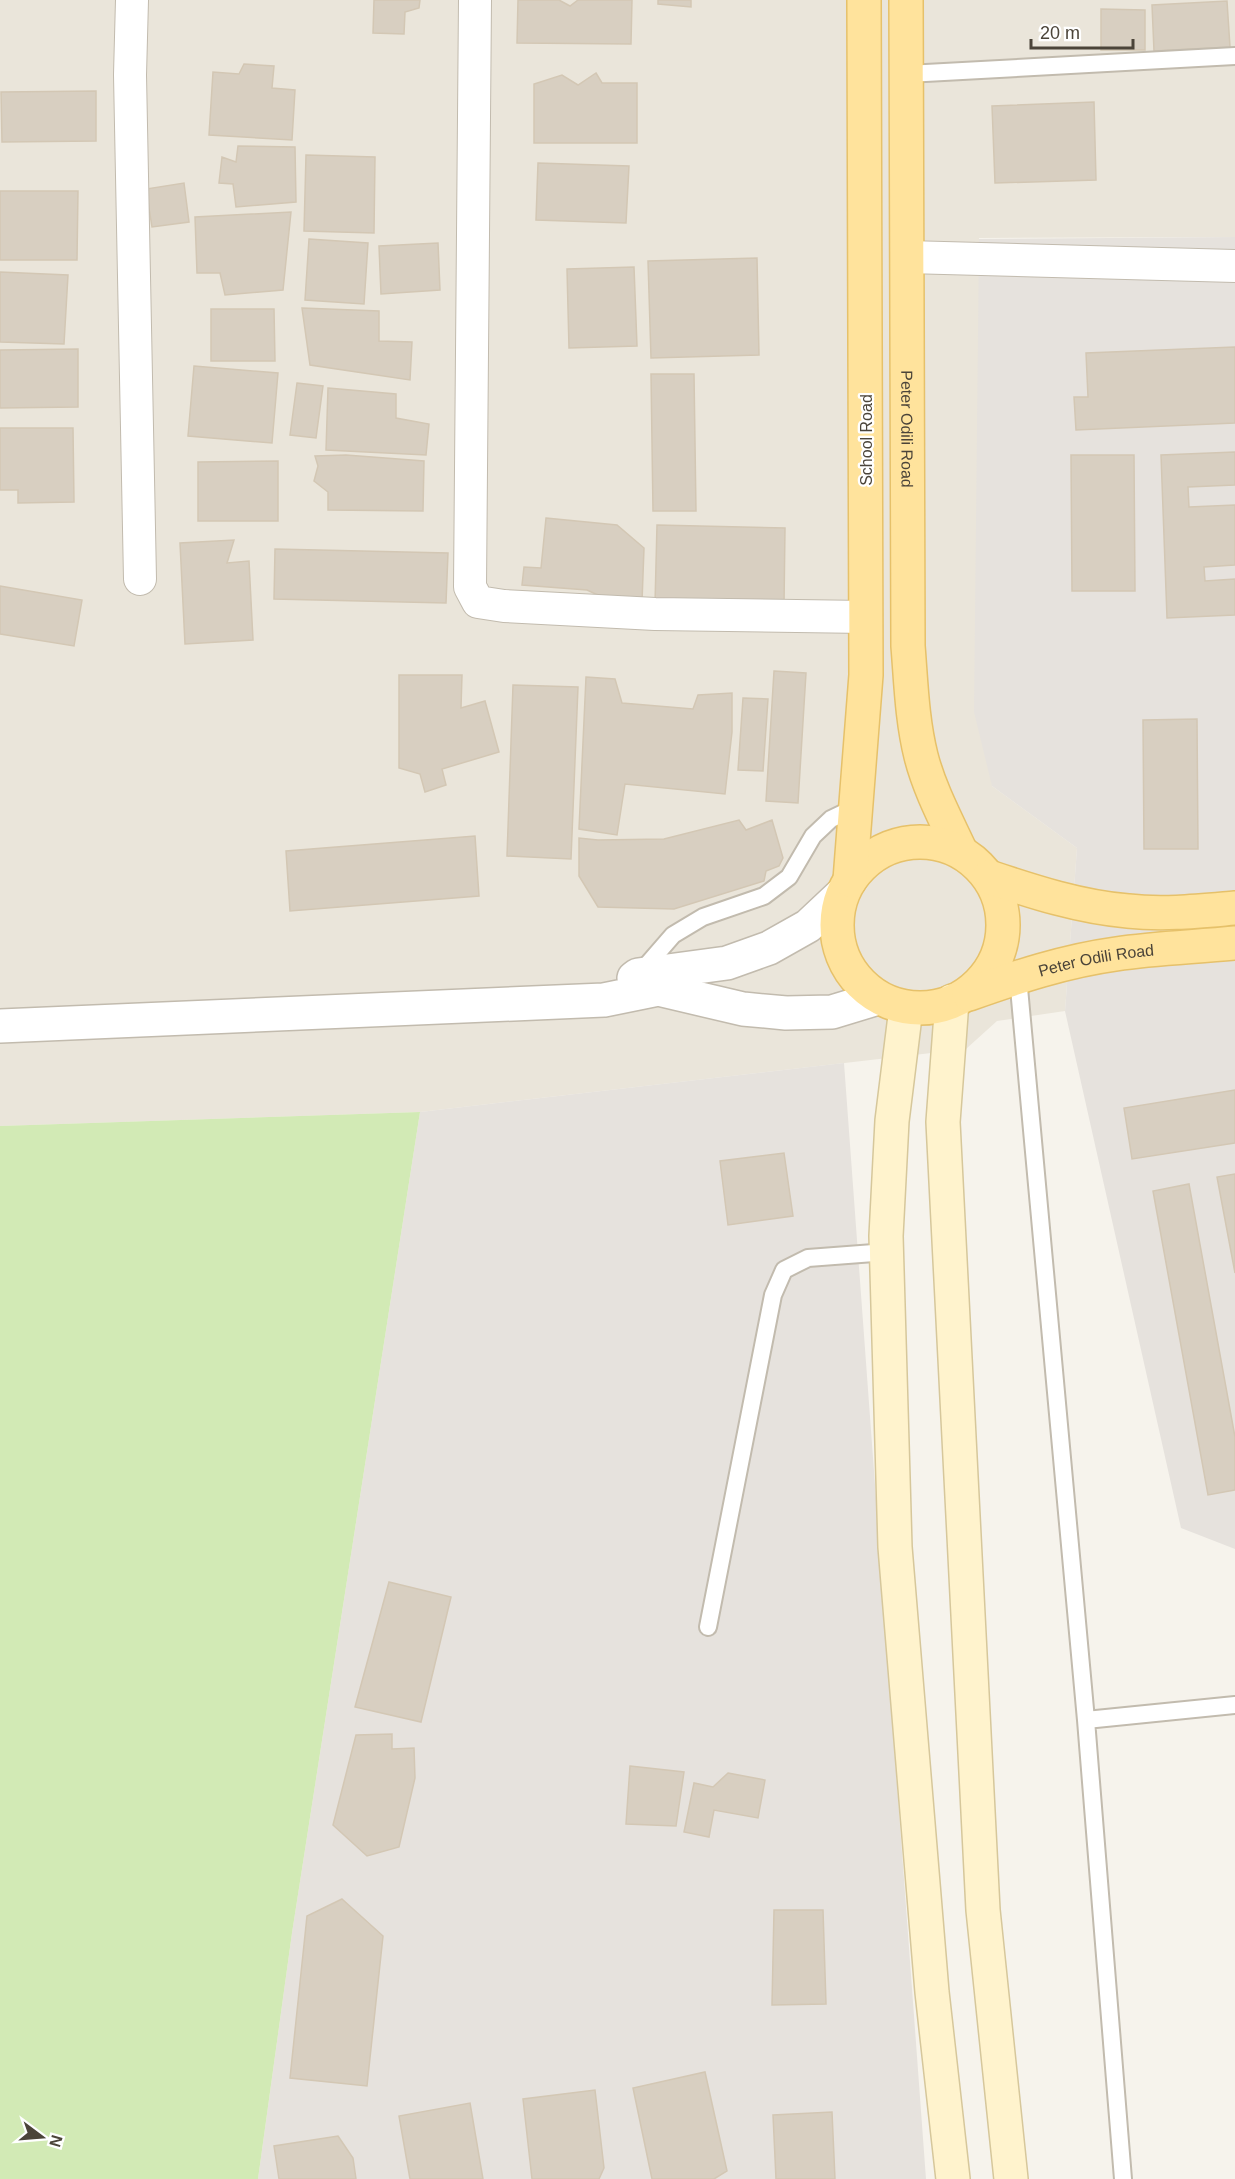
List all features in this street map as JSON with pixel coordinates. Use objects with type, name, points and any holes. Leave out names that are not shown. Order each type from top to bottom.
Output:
[{"type":"main road","name":"School Road","points":[[846,887],[856,807],[866,675],[864,0]]},
{"type":"main road","name":"Peter Odili Road","points":[[906,0],[908,646],[913,712],[921,757],[960,850]]},
{"type":"main road","points":[[932,841],[960,850],[989,877],[1001,903],[1003,933],[995,960],[978,985],[957,999],[935,1007],[892,1003],[856,980],[841,952],[836,923],[846,887],[857,869],[876,853],[903,842],[932,841]]},
{"type":"main road","points":[[989,877],[1088,906],[1129,911],[1186,913],[1235,908]]},
{"type":"main road","name":"Peter Odili Road","points":[[957,999],[1018,976],[1059,965],[1116,954],[1235,943]]},
{"type":"main road","points":[[957,999],[943,1122],[983,1910],[1011,2179]]},
{"type":"main road","points":[[892,1003],[892,1121],[887,1252],[895,1547],[932,1992],[953,2179]]},
{"type":"street","points":[[132,0],[130,86],[140,579]]},
{"type":"street","points":[[475,0],[470,587],[478,602],[504,606],[655,615],[866,617]]},
{"type":"street","points":[[907,257],[1235,266]]},
{"type":"street","points":[[604,1000],[638,975],[727,963],[769,948],[808,926],[846,887]]},
{"type":"street","points":[[0,1026],[604,1000],[658,989],[743,1009],[786,1013],[832,1012],[892,1003]]},
{"type":"lane","points":[[907,74],[1235,56]]},
{"type":"lane","points":[[638,975],[673,935],[703,917],[764,896],[789,877],[813,836],[831,819],[856,807]]},
{"type":"lane","points":[[1018,976],[1086,1720],[1123,2179]]},
{"type":"lane","points":[[708,1627],[773,1295],[784,1270],[808,1258],[887,1252]]},
{"type":"lane","points":[[1086,1720],[1235,1705]]},
{"type":"shaded area","points":[[0,0],[1235,0],[1235,237],[979,238],[992,786],[1077,848],[1065,1011],[997,1021],[966,1049],[420,1112],[0,1126]]},
{"type":"shaded area","points":[[1235,237],[1235,1549],[1181,1528],[1065,1011],[1077,848],[992,786],[974,712],[979,239]]},
{"type":"shaded area","points":[[844,1063],[926,2179],[258,2179],[292,1933],[420,1112]]},
{"type":"green space","points":[[420,1112],[292,1933],[258,2179],[0,2179],[0,1126]]},
{"type":"building","points":[[374,0],[420,0],[419,8],[405,12],[404,34],[373,33]]},
{"type":"building","points":[[518,0],[559,0],[570,6],[578,0],[632,0],[631,44],[517,43]]},
{"type":"building","points":[[658,0],[691,0],[691,7],[658,4]]},
{"type":"building","points":[[1227,1],[1230,47],[1154,51],[1152,5]]},
{"type":"building","points":[[1101,9],[1145,10],[1145,50],[1101,50]]},
{"type":"building","points":[[244,64],[274,66],[272,88],[295,90],[292,140],[209,135],[213,72],[239,74]]},
{"type":"building","points":[[596,73],[602,83],[637,83],[637,143],[534,143],[534,84],[562,75],[578,85]]},
{"type":"building","points":[[96,91],[96,141],[2,142],[1,92]]},
{"type":"building","points":[[1094,102],[1096,180],[995,183],[992,106]]},
{"type":"building","points":[[238,146],[295,147],[296,202],[236,207],[233,184],[219,183],[222,157],[236,162]]},
{"type":"building","points":[[306,155],[375,157],[374,233],[304,231]]},
{"type":"building","points":[[538,163],[629,166],[626,223],[536,220]]},
{"type":"building","points":[[184,183],[189,222],[152,227],[146,189]]},
{"type":"building","points":[[0,191],[78,191],[77,260],[0,260]]},
{"type":"building","points":[[291,212],[283,290],[225,295],[220,273],[197,273],[195,217]]},
{"type":"building","points":[[309,239],[368,243],[364,304],[305,300]]},
{"type":"building","points":[[438,243],[440,290],[381,294],[379,246]]},
{"type":"building","points":[[757,258],[759,355],[651,358],[648,261]]},
{"type":"building","points":[[634,267],[637,346],[569,348],[567,269]]},
{"type":"building","points":[[0,272],[68,275],[64,344],[0,342]]},
{"type":"building","points":[[302,308],[379,311],[379,341],[412,342],[410,380],[310,365]]},
{"type":"building","points":[[211,309],[274,309],[275,361],[211,361]]},
{"type":"building","points":[[1235,347],[1235,423],[1076,430],[1074,397],[1088,397],[1086,353]]},
{"type":"building","points":[[78,349],[78,407],[0,408],[0,350]]},
{"type":"building","points":[[194,366],[278,373],[272,443],[188,436]]},
{"type":"building","points":[[651,374],[694,374],[696,511],[653,511]]},
{"type":"building","points":[[297,383],[323,386],[316,438],[290,435]]},
{"type":"building","points":[[328,388],[396,394],[396,418],[429,424],[426,455],[326,450]]},
{"type":"building","points":[[0,428],[73,428],[74,502],[18,503],[18,490],[0,490]]},
{"type":"building","points":[[1235,452],[1235,485],[1188,487],[1189,507],[1235,505],[1235,565],[1204,567],[1205,581],[1235,579],[1235,615],[1167,618],[1161,455]]},
{"type":"building","points":[[346,455],[424,461],[423,511],[328,510],[328,492],[314,481],[318,466],[315,456]]},
{"type":"building","points":[[1071,455],[1134,455],[1135,591],[1072,591]]},
{"type":"building","points":[[278,461],[278,521],[198,521],[198,462]]},
{"type":"building","points":[[546,518],[617,525],[644,548],[642,602],[611,601],[587,590],[522,585],[524,567],[541,568]]},
{"type":"building","points":[[657,525],[785,528],[784,606],[655,604]]},
{"type":"building","points":[[234,540],[227,563],[249,561],[253,640],[185,644],[180,543]]},
{"type":"building","points":[[275,549],[448,553],[446,603],[274,599]]},
{"type":"building","points":[[0,586],[82,600],[74,646],[0,634]]},
{"type":"building","points":[[774,671],[806,673],[798,803],[766,801]]},
{"type":"building","points":[[399,675],[462,675],[461,708],[485,701],[499,752],[442,769],[446,785],[425,792],[420,774],[399,768]]},
{"type":"building","points":[[586,677],[615,679],[622,703],[693,709],[698,695],[732,693],[732,732],[725,794],[625,784],[617,835],[579,829]]},
{"type":"building","points":[[513,685],[578,687],[571,859],[507,856]]},
{"type":"building","points":[[743,698],[768,699],[763,771],[738,770]]},
{"type":"building","points":[[1197,719],[1198,849],[1144,849],[1143,720]]},
{"type":"building","points":[[739,820],[746,830],[772,820],[783,858],[779,866],[766,871],[764,881],[674,909],[598,907],[579,876],[579,838],[664,839]]},
{"type":"building","points":[[475,836],[479,896],[290,911],[286,851]]},
{"type":"building","points":[[1235,1090],[1235,1143],[1132,1159],[1124,1108]]},
{"type":"building","points":[[784,1153],[793,1216],[728,1225],[720,1161]]},
{"type":"building","points":[[1235,1174],[1235,1273],[1217,1177]]},
{"type":"building","points":[[1189,1184],[1235,1437],[1235,1490],[1208,1495],[1153,1191]]},
{"type":"building","points":[[389,1582],[451,1597],[421,1722],[355,1707]]},
{"type":"building","points":[[392,1734],[392,1749],[414,1748],[415,1778],[399,1847],[367,1856],[333,1825],[356,1735]]},
{"type":"building","points":[[630,1766],[684,1772],[676,1826],[626,1824]]},
{"type":"building","points":[[728,1773],[765,1780],[758,1818],[714,1810],[709,1837],[684,1832],[694,1783],[713,1787]]},
{"type":"building","points":[[342,1899],[383,1936],[367,2086],[290,2078],[307,1916]]},
{"type":"building","points":[[774,1910],[823,1910],[826,2004],[772,2005]]},
{"type":"building","points":[[705,2072],[727,2171],[714,2179],[652,2179],[633,2088]]},
{"type":"building","points":[[595,2090],[604,2168],[599,2179],[532,2179],[523,2099]]},
{"type":"building","points":[[470,2103],[483,2179],[410,2179],[399,2116]]},
{"type":"building","points":[[832,2112],[835,2179],[776,2179],[773,2115]]},
{"type":"building","points":[[338,2136],[353,2158],[356,2179],[279,2179],[274,2146]]}]
